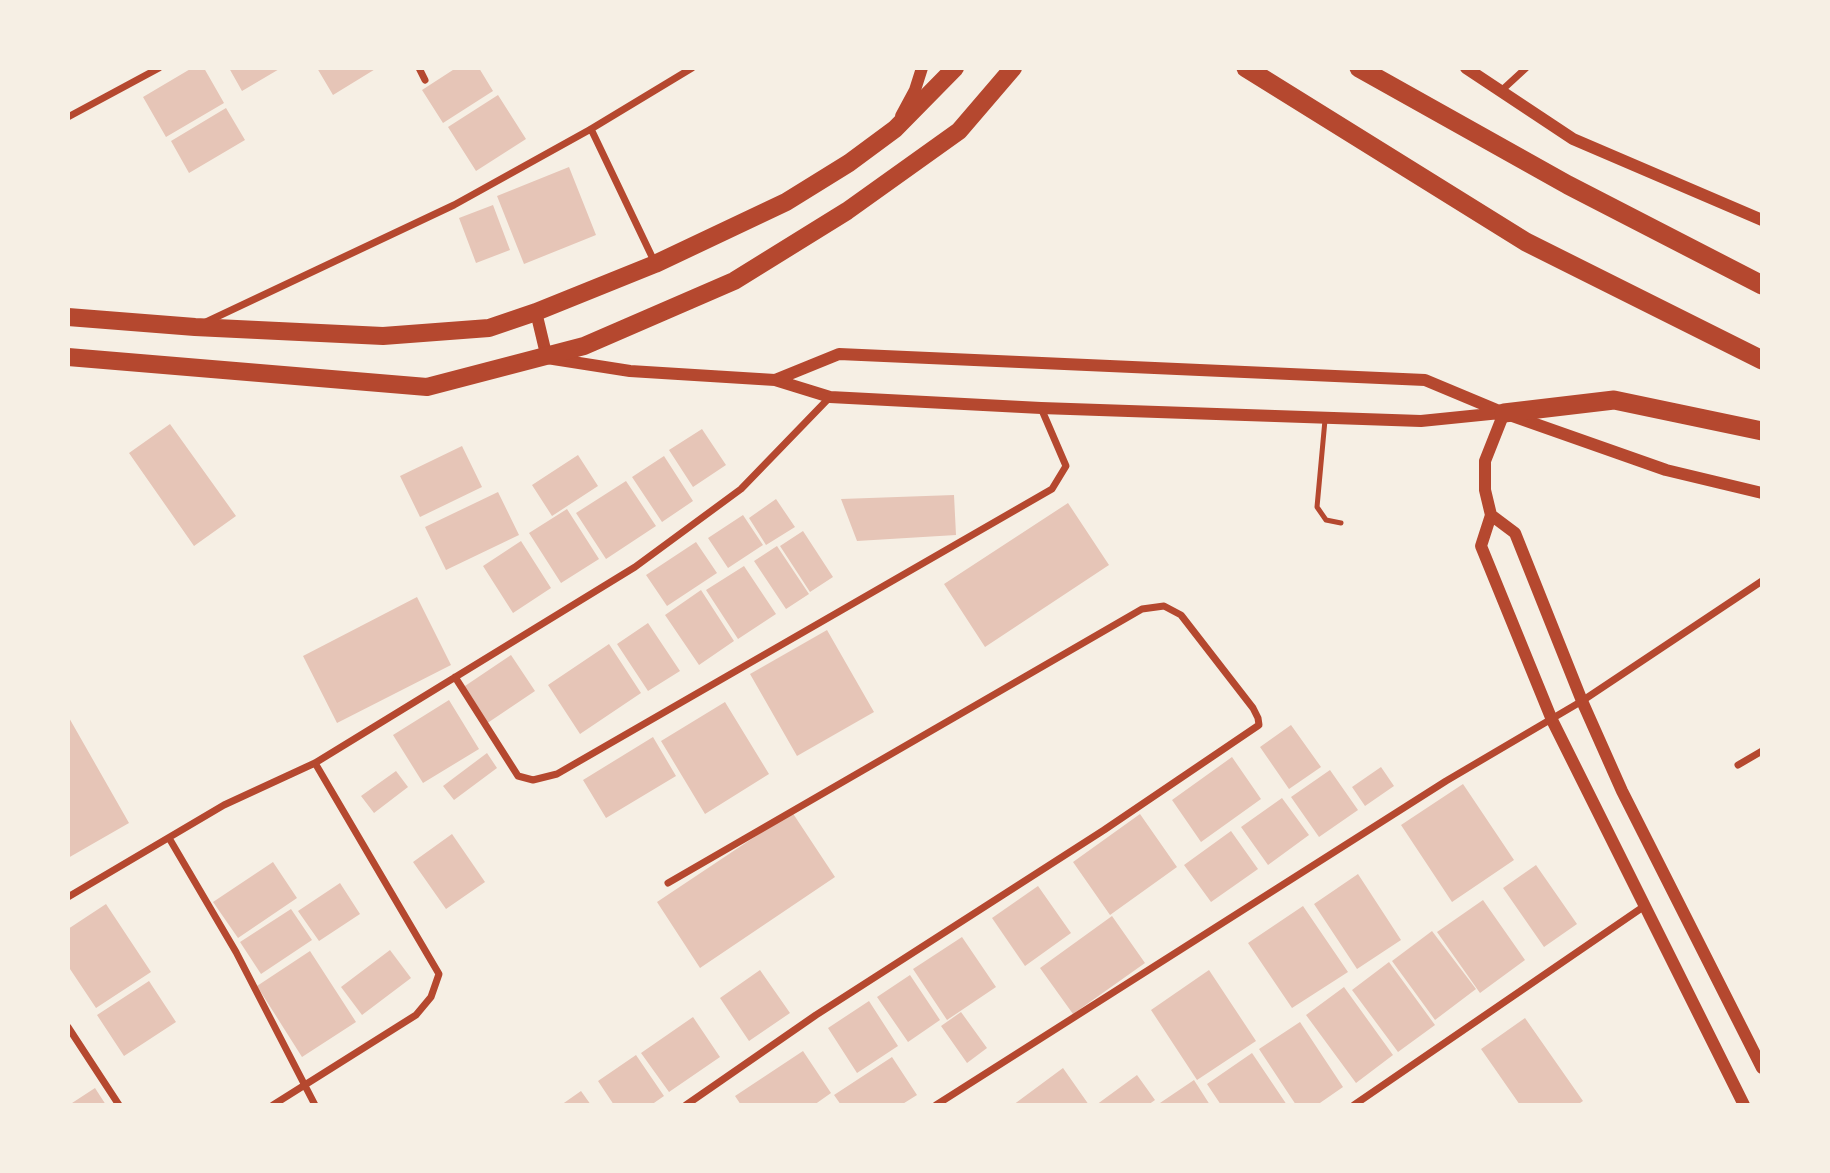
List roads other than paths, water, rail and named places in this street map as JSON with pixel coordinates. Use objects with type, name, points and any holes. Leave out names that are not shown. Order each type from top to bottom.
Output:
[{"type":"highway","points":[[1246,68],[1526,242],[1762,360]]},
{"type":"highway","points":[[1359,68],[1568,185],[1762,285]]},
{"type":"highway","points":[[1504,413],[1614,400],[1762,431]]},
{"type":"main road","points":[[68,317],[383,337],[489,328],[655,264],[786,202],[849,163],[895,129],[955,68]]},
{"type":"main road","points":[[68,357],[428,387],[547,358],[609,335],[734,281],[848,211],[959,131],[1013,68]]},
{"type":"street","points":[[68,117],[159,68]]},
{"type":"street","points":[[419,68],[425,80]]},
{"type":"street","points":[[195,327],[454,205],[591,130],[692,68]]},
{"type":"street","points":[[895,129],[915,90],[922,68]]},
{"type":"street","points":[[1466,68],[1573,139],[1762,220]]},
{"type":"street","points":[[1501,91],[1526,68]]},
{"type":"street","points":[[591,130],[655,264]]},
{"type":"street","points":[[536,312],[547,358],[630,371],[775,380],[830,397],[1041,408],[1421,421],[1504,413]]},
{"type":"street","points":[[775,380],[839,354],[1425,380],[1504,413],[1666,470],[1762,493]]},
{"type":"street","points":[[68,897],[225,805],[315,763],[635,566],[741,489],[830,397]]},
{"type":"street","points":[[455,677],[518,776],[533,780],[556,774],[1052,489],[1066,466],[1041,408]]},
{"type":"street","points":[[1504,413],[1485,461],[1485,490],[1491,515],[1481,546],[1552,720],[1744,1105]]},
{"type":"street","points":[[1491,515],[1515,533],[1582,701],[1622,791],[1762,1068]]},
{"type":"street","points":[[936,1105],[1446,781],[1582,701],[1762,581]]},
{"type":"street","points":[[668,883],[1142,609],[1164,606],[1181,615],[1258,718],[1259,725],[816,1015],[686,1105]]},
{"type":"street","points":[[1738,765],[1762,751]]},
{"type":"street","points":[[273,1105],[416,1015],[431,998],[439,974],[315,763]]},
{"type":"street","points":[[169,838],[236,952],[315,1105]]},
{"type":"street","points":[[1354,1105],[1646,905]]},
{"type":"street","points":[[68,1027],[119,1105]]},
{"type":"lane","points":[[1325,417],[1317,507],[1326,520],[1342,523]]}]
